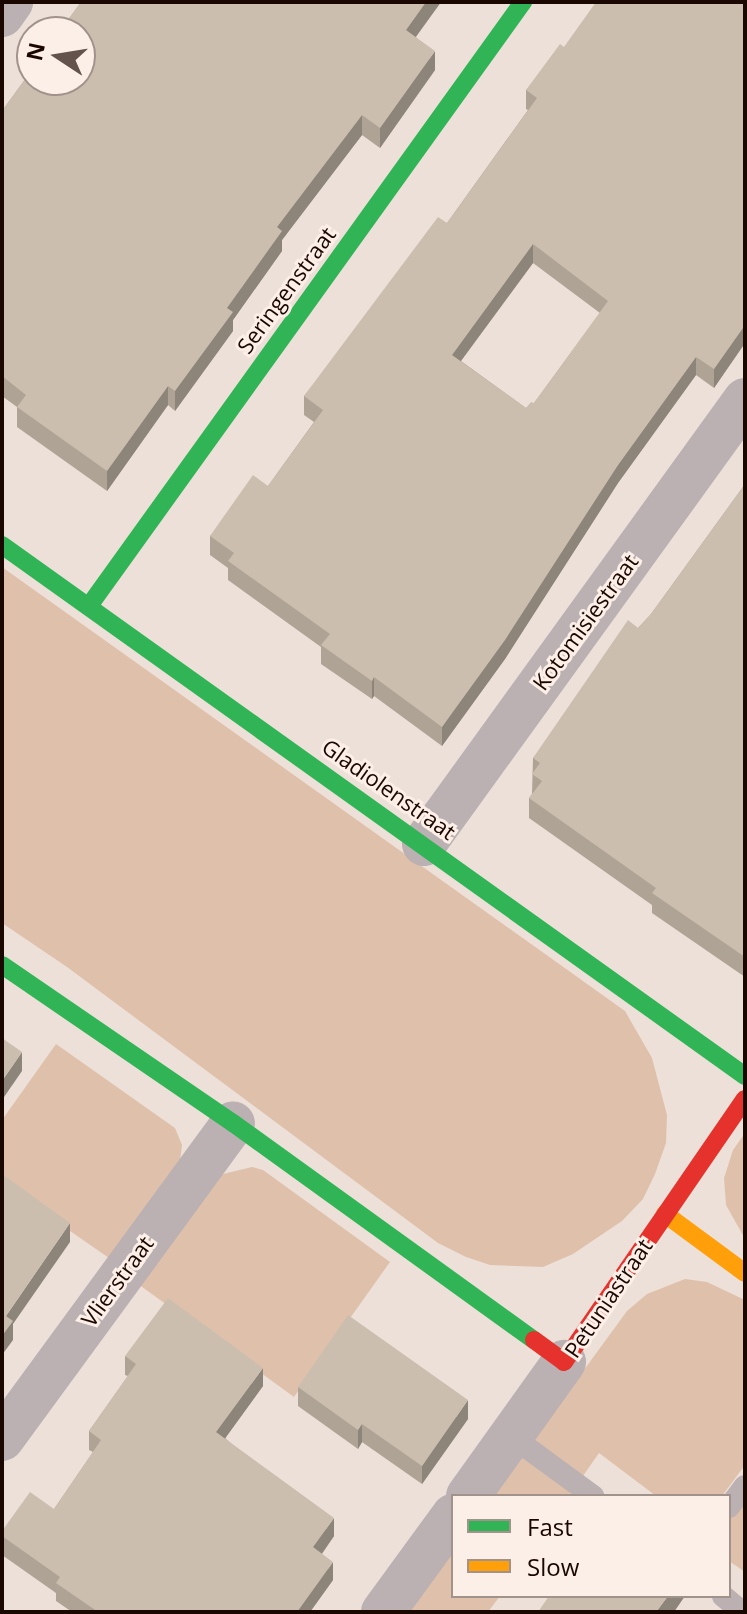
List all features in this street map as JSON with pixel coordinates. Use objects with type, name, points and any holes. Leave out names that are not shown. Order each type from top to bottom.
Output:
[{"type":"street","points":[[2,15],[11,2]]},
{"type":"street","name":"Seringenstraat","points":[[89,606],[523,2]]},
{"type":"street","name":"Kotomisiestraat","points":[[424,844],[745,400]]},
{"type":"street","name":"Gladiolenstraat","points":[[2,545],[745,1076]]},
{"type":"street","points":[[2,965],[233,1123],[564,1362]]},
{"type":"street","name":"Petuniastraat","points":[[469,1494],[745,1099]]},
{"type":"street","name":"Vlierstraat","points":[[2,1439],[233,1123]]},
{"type":"street","points":[[665,1214],[745,1273]]},
{"type":"street","points":[[383,1612],[451,1519]]},
{"type":"lane","points":[[511,1436],[590,1494]]},
{"type":"lane","points":[[731,1504],[745,1486]]},
{"type":"lane","points":[[725,1598],[742,1612]]},
{"type":"shaded area","points":[[2,567],[625,1011],[652,1058],[667,1115],[666,1143],[655,1174],[643,1199],[622,1221],[573,1254],[543,1267],[490,1265],[466,1257],[438,1243],[67,967],[2,923]]},
{"type":"shaded area","points":[[56,1044],[175,1128],[182,1145],[180,1162],[109,1258],[2,1184],[2,1120]]},
{"type":"shaded area","points":[[745,1133],[745,1239],[726,1205],[724,1178],[733,1150]]},
{"type":"shaded area","points":[[252,1167],[263,1170],[390,1262],[294,1397],[138,1284],[219,1175]]},
{"type":"shaded area","points":[[685,1279],[707,1282],[745,1300],[745,1465],[723,1494],[653,1494],[599,1453],[570,1494],[493,1494],[627,1311],[647,1294]]},
{"type":"shaded area","points":[[745,1498],[745,1572],[731,1562],[731,1517]]},
{"type":"shaded area","points":[[451,1552],[451,1598],[498,1598],[488,1612],[407,1612]]},
{"type":"building","points":[[81,2],[426,2],[406,30],[435,51],[380,128],[362,115],[277,227],[282,231],[227,308],[233,312],[175,391],[168,386],[107,471],[17,407],[26,395],[2,376],[2,111],[16,92],[16,96],[96,96],[96,16],[71,16]]},
{"type":"building","points":[[596,2],[745,2],[745,325],[714,369],[696,357],[618,465],[505,640],[442,727],[374,677],[372,681],[321,645],[330,634],[228,561],[234,553],[210,536],[253,475],[268,486],[323,410],[304,396],[438,217],[447,223],[537,98],[526,90],[560,44],[564,47]],"holes":[[[533,244],[608,301],[534,403],[531,402],[526,408],[452,355]]]},
{"type":"building","points":[[745,484],[745,957],[652,893],[656,888],[529,798],[542,781],[532,774],[540,763],[533,758],[628,620],[638,628],[651,614]]},
{"type":"building","points":[[2,1038],[22,1052],[2,1081]]},
{"type":"building","points":[[2,1174],[70,1223],[6,1316],[13,1321],[2,1336]]},
{"type":"building","points":[[168,1298],[263,1368],[216,1432],[334,1518],[313,1547],[333,1562],[297,1612],[98,1612],[56,1583],[60,1577],[2,1536],[2,1531],[30,1492],[54,1509],[101,1440],[89,1431],[136,1364],[125,1356]]},
{"type":"building","points":[[348,1315],[468,1400],[422,1466],[362,1424],[358,1430],[298,1387]]},
{"type":"building","points":[[548,1598],[666,1598],[656,1612],[538,1612]]},
{"type":"traffic: fast","points":[[89,606],[523,2]]},
{"type":"traffic: fast","points":[[2,545],[745,1076]]},
{"type":"traffic: fast","points":[[2,965],[233,1123],[534,1340]]},
{"type":"traffic: slow","points":[[665,1214],[745,1273]]},
{"type":"traffic: jam","points":[[534,1340],[564,1362],[745,1099]]}]
